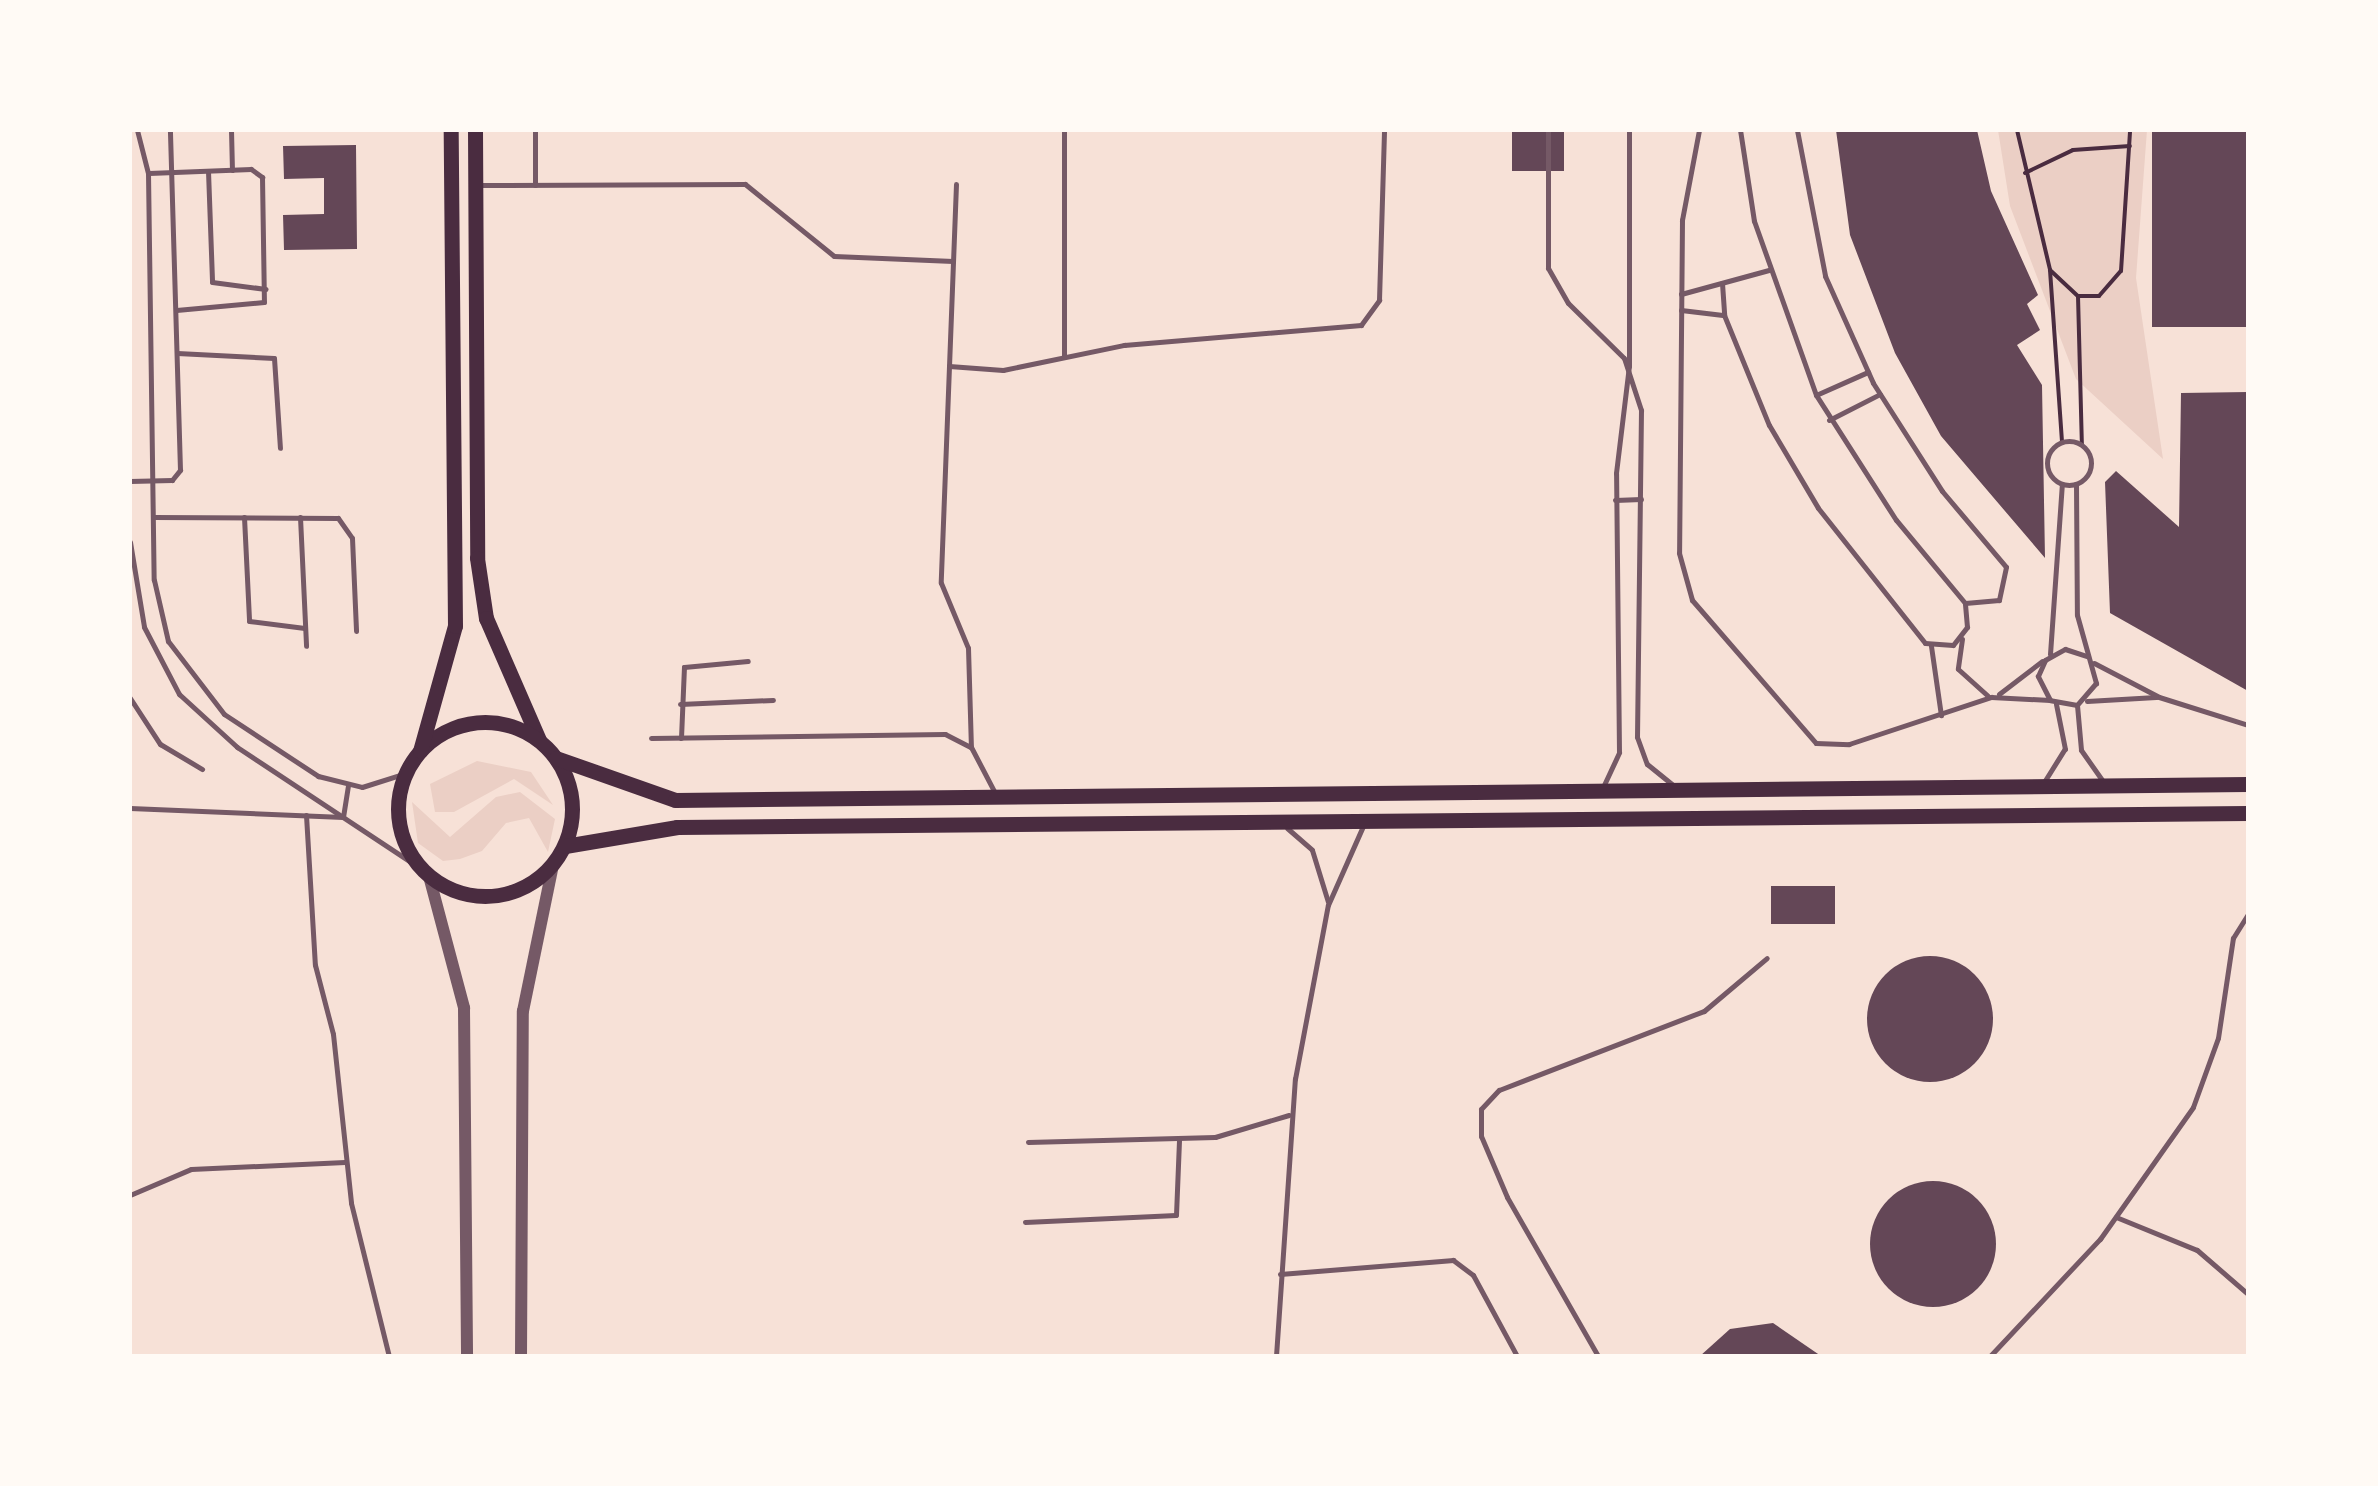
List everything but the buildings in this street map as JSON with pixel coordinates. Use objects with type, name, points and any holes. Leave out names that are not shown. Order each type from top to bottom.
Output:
[{"type":"main road","points":[[451,130],[455,626],[420,751],[406,772],[401,832],[427,874],[493,895],[553,865],[565,846],[572,801],[556,758],[539,740],[486,618],[477,558],[475,130]]},
{"type":"main road","points":[[420,751],[453,730],[491,722],[539,740]]},
{"type":"main road","points":[[556,758],[675,800],[2248,784]]},
{"type":"main road","points":[[565,846],[678,826],[2248,812]]},
{"type":"street","points":[[521,1356],[523,1011],[553,865]]},
{"type":"street","points":[[427,874],[464,1008],[466,1356]]},
{"type":"lane","points":[[137,130],[148,173],[152,481],[158,611],[182,668],[247,732],[348,786],[406,772]]},
{"type":"lane","points":[[130,481],[152,481],[180,470],[170,130]]},
{"type":"lane","points":[[232,130],[232,170]]},
{"type":"lane","points":[[535,130],[535,185]]},
{"type":"lane","points":[[1064,130],[1064,356]]},
{"type":"lane","points":[[949,366],[1004,370],[1064,356],[1361,326],[1379,300],[1384,130]]},
{"type":"lane","points":[[1548,130],[1548,268],[1629,366],[1644,432],[1637,738],[1647,764],[1682,788]]},
{"type":"lane","points":[[1601,789],[1620,738],[1616,500],[1629,366],[1628,130]]},
{"type":"lane","points":[[1700,130],[1682,220],[1679,554],[1692,600],[1816,742],[1849,744],[1994,697],[2050,654],[2062,484],[2047,462],[2062,442],[2082,445],[2092,463],[2076,484],[2077,615],[2096,683],[2084,701]]},
{"type":"lane","points":[[1740,130],[1769,270],[1816,396],[1829,420],[1964,602],[1965,683],[1994,697],[2076,705],[2084,701],[2159,697]]},
{"type":"lane","points":[[1797,130],[1826,276],[1868,372],[1942,491],[2006,567],[1999,600],[1964,602]]},
{"type":"lane","points":[[148,173],[232,170],[262,177],[266,289],[257,306],[176,310]]},
{"type":"lane","points":[[208,171],[212,282],[266,289]]},
{"type":"lane","points":[[475,185],[745,184],[834,256],[953,262]]},
{"type":"lane","points":[[956,184],[941,584],[968,648],[971,747],[996,796]]},
{"type":"lane","points":[[1681,294],[1769,270]]},
{"type":"lane","points":[[1722,282],[1724,315],[1802,481],[1931,646],[1940,715]]},
{"type":"lane","points":[[1681,310],[1724,315]]},
{"type":"lane","points":[[177,353],[274,358],[280,448]]},
{"type":"lane","points":[[1816,396],[1868,372]]},
{"type":"lane","points":[[1829,420],[1880,394]]},
{"type":"lane","points":[[2062,484],[2076,484]]},
{"type":"lane","points":[[1616,500],[1641,499]]},
{"type":"lane","points":[[153,516],[300,517],[348,527],[356,631]]},
{"type":"lane","points":[[244,516],[249,621],[306,628]]},
{"type":"lane","points":[[300,517],[306,646]]},
{"type":"lane","points":[[130,542],[144,627],[179,694],[238,748],[427,874]]},
{"type":"lane","points":[[1931,646],[1962,639]]},
{"type":"lane","points":[[2050,654],[2090,659],[2159,697],[2248,725]]},
{"type":"lane","points":[[2040,785],[2065,749],[2053,702],[2038,676],[2044,660]]},
{"type":"lane","points":[[681,738],[680,704],[687,664],[748,661]]},
{"type":"lane","points":[[130,698],[160,744],[202,768]]},
{"type":"lane","points":[[680,704],[773,700]]},
{"type":"lane","points":[[2076,705],[2082,750],[2108,785]]},
{"type":"lane","points":[[651,738],[936,734],[971,747]]},
{"type":"lane","points":[[1620,738],[1637,738]]},
{"type":"lane","points":[[343,816],[348,786]]},
{"type":"lane","points":[[130,808],[343,816]]},
{"type":"lane","points":[[306,815],[315,965],[333,1034],[345,1162],[389,1356]]},
{"type":"lane","points":[[1274,822],[1312,850],[1328,906]]},
{"type":"lane","points":[[1276,1356],[1289,1115],[1328,906],[1366,822]]},
{"type":"lane","points":[[1990,1356],[2116,1217],[2208,1073],[2233,938],[2248,914]]},
{"type":"lane","points":[[1598,1356],[1507,1197],[1481,1136],[1481,1109],[1499,1090],[1704,1010],[1768,958]]},
{"type":"lane","points":[[1028,1142],[1228,1136],[1289,1115]]},
{"type":"lane","points":[[1025,1222],[1176,1215],[1179,1139]]},
{"type":"lane","points":[[130,1195],[191,1169],[345,1162]]},
{"type":"lane","points":[[2116,1217],[2197,1250],[2248,1294]]},
{"type":"lane","points":[[1279,1274],[1453,1260],[1473,1275],[1517,1356]]},
{"type":"path","points":[[2017,130],[2050,270],[2062,442]]},
{"type":"path","points":[[2050,270],[2078,296],[2099,296],[2121,270],[2130,130]]},
{"type":"path","points":[[2025,173],[2073,150],[2130,146]]},
{"type":"path","points":[[2078,296],[2082,445]]},
{"type":"shaded area","points":[[1998,130],[2147,130],[2136,278],[2163,459],[2076,379],[2010,206]]},
{"type":"shaded area","points":[[477,761],[531,772],[553,805],[514,779],[454,812],[435,812],[430,784]]},
{"type":"shaded area","points":[[520,792],[555,819],[548,852],[529,818],[506,823],[482,851],[460,859],[443,861],[418,843],[412,802],[450,837],[496,797]]}]
